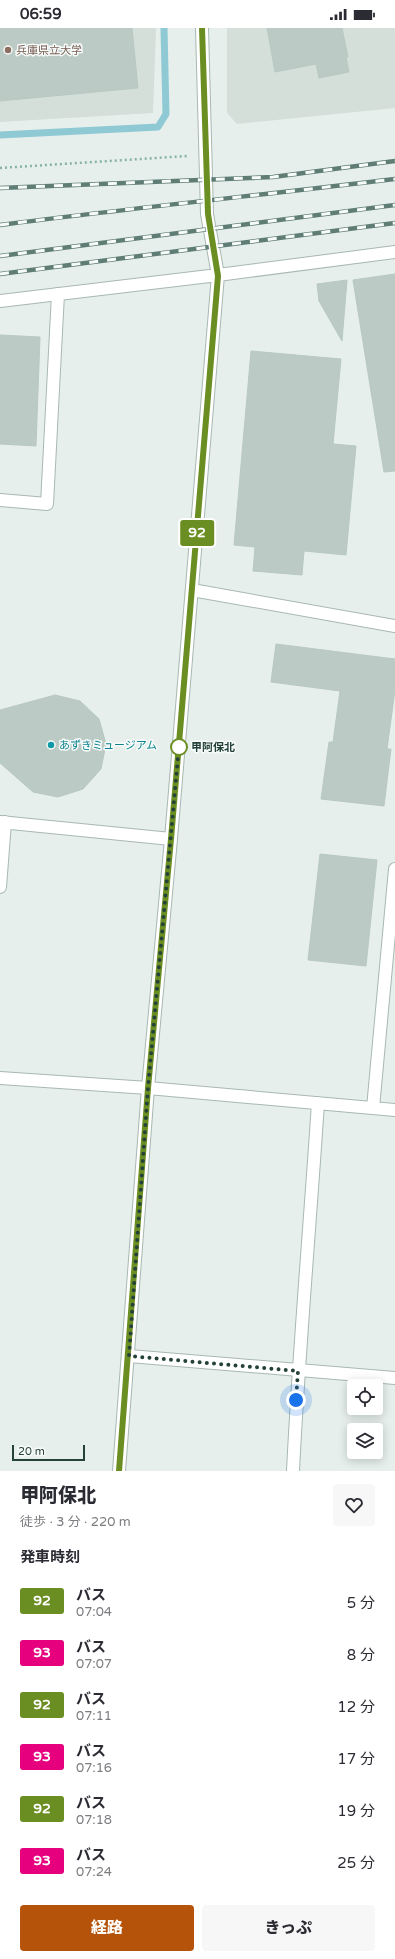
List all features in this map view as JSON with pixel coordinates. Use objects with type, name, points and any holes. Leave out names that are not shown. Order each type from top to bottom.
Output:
[{"type":"street","points":[[119,1471],[129,1356],[148,1088],[171,839],[218,276],[208,214],[202,28]]},
{"type":"street","points":[[0,301],[218,276],[395,252]]},
{"type":"street","points":[[0,500],[47,504],[58,294]]},
{"type":"street","points":[[192,590],[395,626]]},
{"type":"street","points":[[0,887],[2,822],[171,839]]},
{"type":"street","points":[[373,1108],[392,950],[395,869]]},
{"type":"street","points":[[0,1078],[148,1088],[395,1110]]},
{"type":"street","points":[[293,1471],[298,1371],[306,1289],[318,1103]]},
{"type":"street","points":[[129,1356],[395,1378]]},
{"type":"path","points":[[0,168],[205,155]]},
{"type":"shaded area","points":[[0,28],[156,28],[153,113],[0,122]]},
{"type":"shaded area","points":[[227,28],[395,28],[395,108],[237,124],[227,113]]},
{"type":"building","points":[[0,28],[132,28],[138,88],[0,101]]},
{"type":"building","points":[[267,28],[342,28],[348,57],[346,57],[349,72],[319,78],[316,64],[275,72]]},
{"type":"building","points":[[395,274],[395,471],[384,472],[353,280]]},
{"type":"building","points":[[347,280],[342,341],[319,301],[317,284]]},
{"type":"building","points":[[0,335],[40,337],[36,446],[0,444]]},
{"type":"building","points":[[251,351],[341,359],[333,444],[356,446],[346,555],[304,551],[302,575],[253,571],[255,547],[234,545]]},
{"type":"building","points":[[276,644],[395,659],[395,690],[387,749],[391,749],[384,806],[321,799],[329,742],[333,742],[340,691],[271,682]]},
{"type":"building","points":[[55,695],[80,701],[99,719],[106,744],[101,769],[83,789],[58,797],[33,792],[0,763],[0,710]]},
{"type":"building","points":[[320,854],[377,860],[366,966],[308,960]]},
{"type":"waterway","points":[[0,135],[158,127],[166,114],[164,28]]},
{"type":"railway","points":[[0,188],[273,177],[395,161]]},
{"type":"railway","points":[[0,225],[395,179]]},
{"type":"railway","points":[[0,256],[395,205]]},
{"type":"railway","points":[[0,274],[395,223]]},
{"type":"bus line","name":"92","points":[[119,1471],[129,1356],[148,1088],[171,839],[218,276],[208,214],[202,28]]},
{"type":"place","name":"兵庫県立大学","points":[[8,50]]},
{"type":"place","name":"あずきミュージアム","points":[[51,745]]},
{"type":"place","name":"甲阿保北","points":[[179,747]]},
{"type":"route","points":[[179,747],[148,1088],[129,1356],[298,1371],[296,1400]]}]
